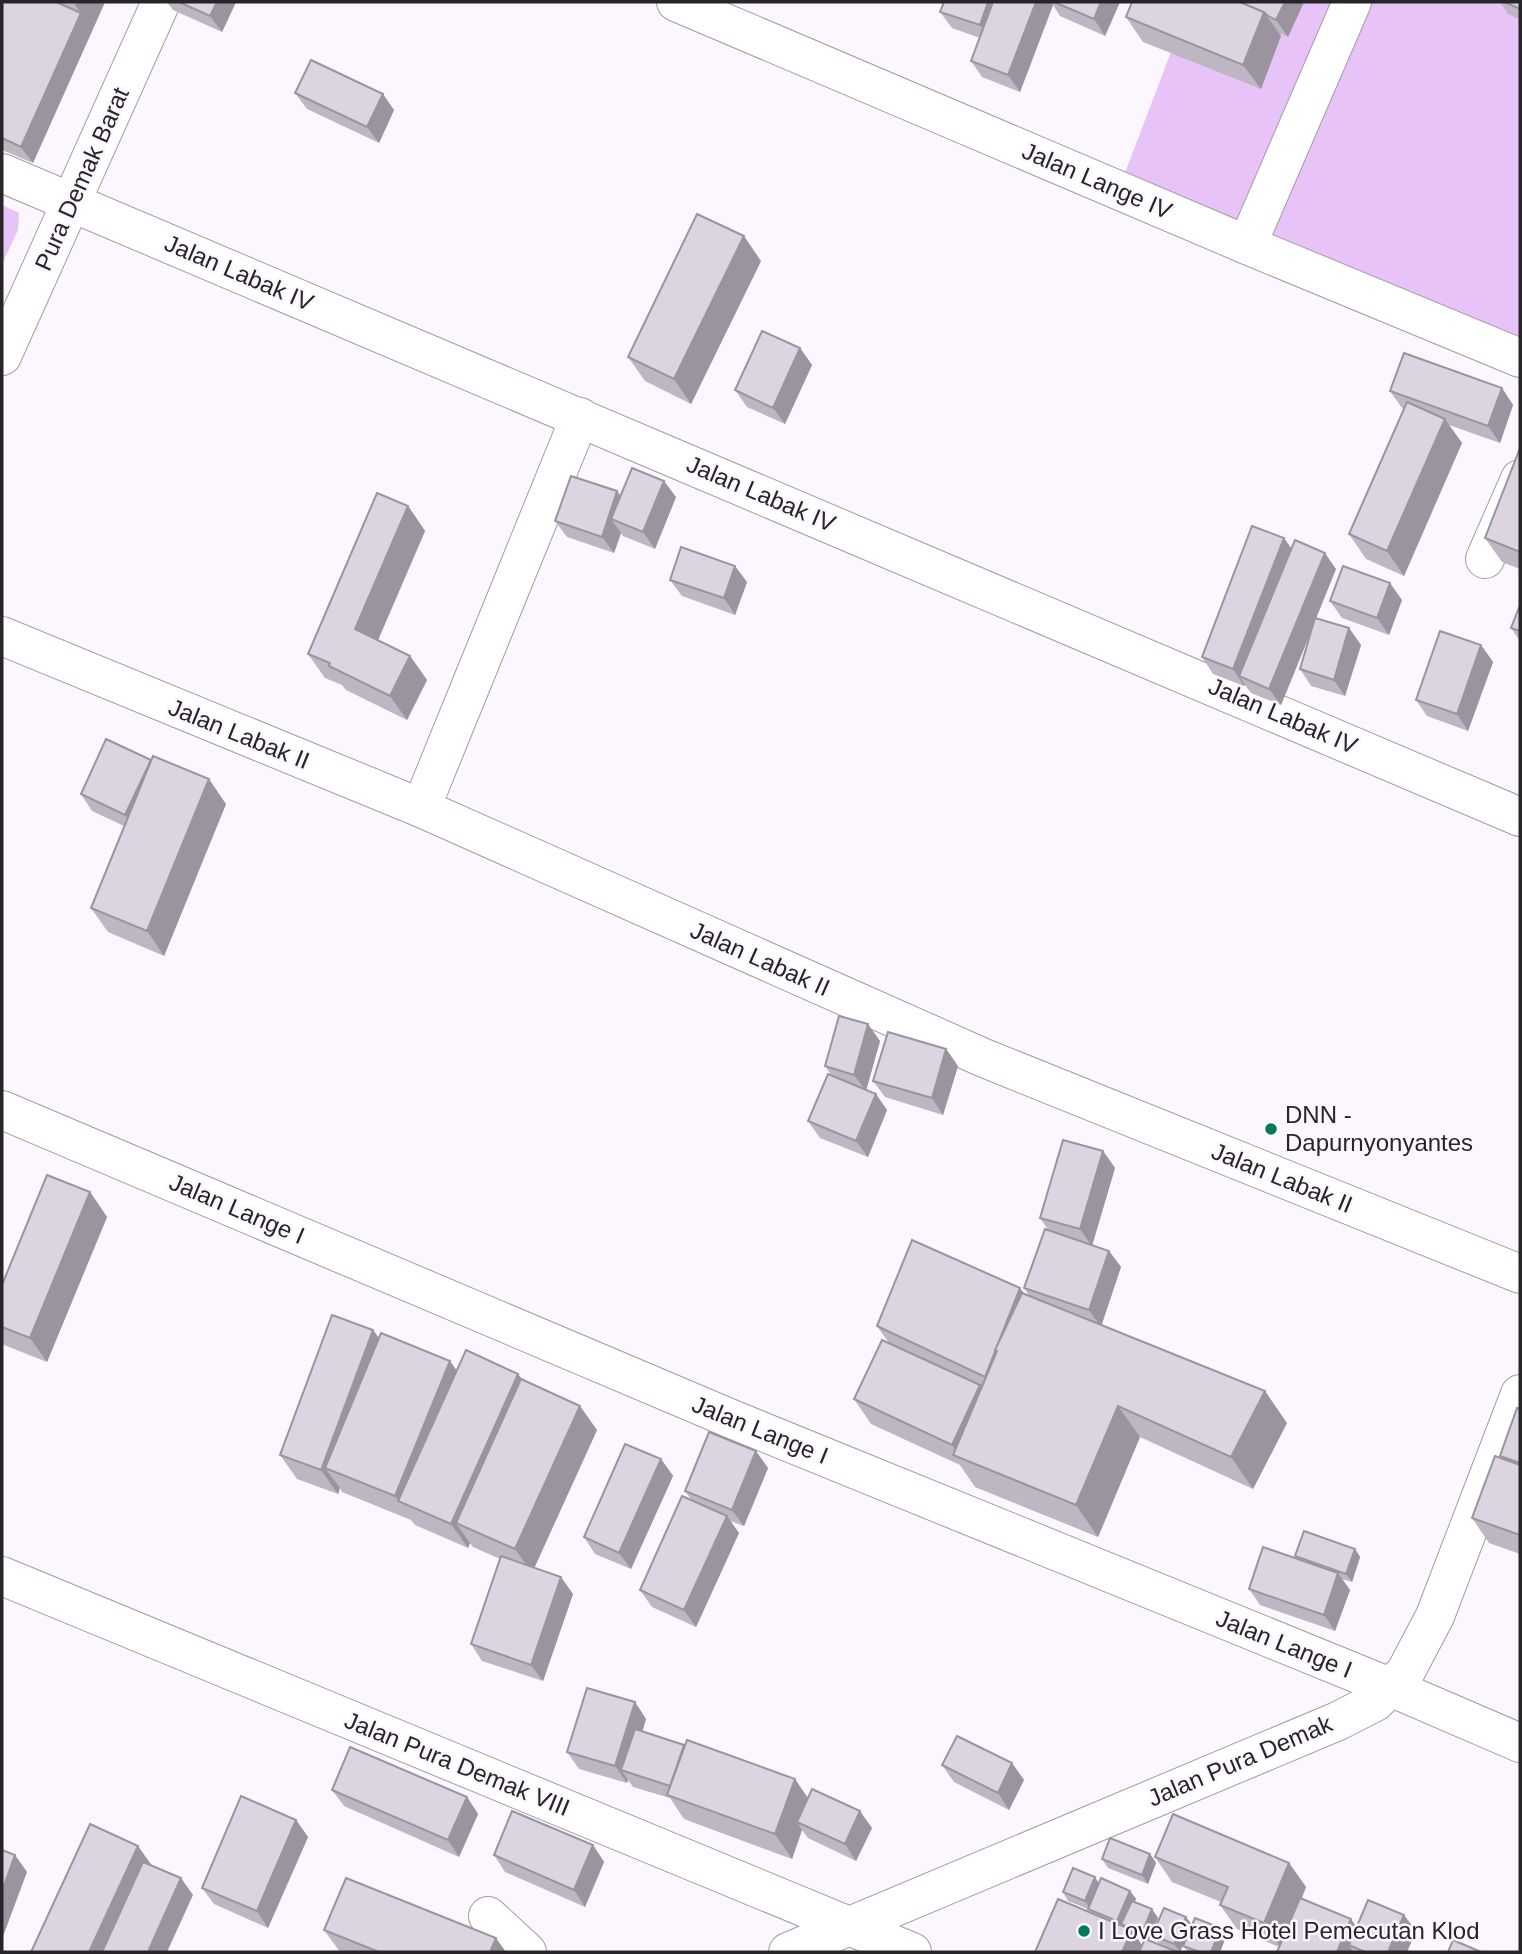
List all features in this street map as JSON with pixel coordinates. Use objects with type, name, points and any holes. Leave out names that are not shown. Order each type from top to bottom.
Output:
[{"type":"street","name":"Pura Demak Barat","points":[[2,356],[161,2]]},
{"type":"street","name":"Jalan Lange IV","points":[[676,2],[1520,358]]},
{"type":"street","points":[[1247,245],[1352,2]]},
{"type":"street","name":"Jalan Labak IV","points":[[2,173],[1520,817]]},
{"type":"street","points":[[421,808],[580,417]]},
{"type":"street","points":[[1485,559],[1520,480]]},
{"type":"street","name":"Jalan Labak II","points":[[2,636],[421,808],[984,1058],[1520,1274]]},
{"type":"street","name":"Jalan Lange I","points":[[2,1110],[734,1420],[1390,1687],[1520,1743]]},
{"type":"street","name":"Jalan Pura Demak","points":[[788,1952],[1338,1721],[1375,1702],[1405,1673],[1435,1616],[1520,1394]]},
{"type":"street","name":"Jalan Pura Demak VIII","points":[[2,1576],[912,1952]]},
{"type":"street","points":[[488,1916],[527,1952]]},
{"type":"shaded area","points":[[1190,2],[1520,2],[1520,341],[1123,178]]},
{"type":"shaded area","points":[[2,205],[19,213],[18,230],[2,264]]},
{"type":"building","points":[[2,2],[56,2],[81,13],[21,147],[2,138]]},
{"type":"building","points":[[179,2],[217,2],[210,16]]},
{"type":"building","points":[[944,2],[988,2],[980,25],[940,12]]},
{"type":"building","points":[[993,2],[1036,2],[1008,75],[971,61]]},
{"type":"building","points":[[1054,2],[1101,2],[1094,19]]},
{"type":"building","points":[[1132,2],[1240,2],[1264,12],[1243,65],[1126,17]]},
{"type":"building","points":[[1240,2],[1285,2],[1276,20]]},
{"type":"building","points":[[1505,2],[1520,2],[1520,9]]},
{"type":"building","points":[[311,60],[383,94],[367,127],[295,93]]},
{"type":"building","points":[[697,214],[744,236],[674,379],[628,357]]},
{"type":"building","points":[[762,331],[800,348],[773,408],[735,390]]},
{"type":"building","points":[[1404,353],[1502,388],[1488,426],[1390,391]]},
{"type":"building","points":[[1407,402],[1445,419],[1387,551],[1349,534]]},
{"type":"building","points":[[1520,448],[1520,552],[1485,538]]},
{"type":"building","points":[[632,468],[664,481],[643,532],[611,519]]},
{"type":"building","points":[[571,476],[617,491],[602,537],[555,521]]},
{"type":"building","points":[[377,493],[408,506],[355,629],[410,656],[390,696],[308,654]]},
{"type":"building","points":[[1252,526],[1284,538],[1233,669],[1202,657]]},
{"type":"building","points":[[1295,540],[1325,553],[1269,689],[1239,676]]},
{"type":"building","points":[[681,547],[735,566],[724,598],[670,580]]},
{"type":"building","points":[[1343,566],[1390,583],[1377,618],[1330,601]]},
{"type":"building","points":[[1520,605],[1520,631],[1511,628]]},
{"type":"building","points":[[1315,618],[1349,628],[1334,680],[1300,669]]},
{"type":"building","points":[[1440,631],[1481,645],[1457,714],[1416,700]]},
{"type":"building","points":[[106,739],[151,760],[125,815],[81,794]]},
{"type":"building","points":[[153,756],[209,779],[147,931],[91,908]]},
{"type":"building","points":[[839,1016],[868,1024],[854,1075],[825,1066]]},
{"type":"building","points":[[888,1032],[946,1049],[932,1098],[873,1081]]},
{"type":"building","points":[[828,1074],[876,1094],[856,1141],[808,1121]]},
{"type":"building","points":[[1063,1140],[1103,1151],[1080,1229],[1040,1218]]},
{"type":"building","points":[[47,1175],[90,1192],[30,1338],[2,1327],[2,1285]]},
{"type":"building","points":[[1045,1229],[1109,1251],[1089,1310],[1024,1288]]},
{"type":"building","points":[[912,1240],[1020,1288],[985,1377],[877,1326]]},
{"type":"building","points":[[1022,1293],[1265,1391],[1231,1457],[1118,1406],[1076,1505],[953,1455],[997,1351],[995,1350]]},
{"type":"building","points":[[332,1315],[373,1330],[321,1470],[280,1455]]},
{"type":"building","points":[[381,1333],[450,1361],[395,1496],[325,1468]]},
{"type":"building","points":[[882,1340],[980,1385],[952,1445],[854,1399]]},
{"type":"building","points":[[466,1350],[518,1374],[451,1524],[398,1501]]},
{"type":"building","points":[[521,1379],[580,1406],[515,1549],[456,1523]]},
{"type":"building","points":[[1517,1408],[1520,1409],[1520,1463],[1500,1456]]},
{"type":"building","points":[[709,1432],[756,1451],[732,1510],[685,1491]]},
{"type":"building","points":[[625,1444],[661,1459],[619,1553],[584,1537]]},
{"type":"building","points":[[1495,1456],[1520,1465],[1520,1535],[1472,1518]]},
{"type":"building","points":[[682,1496],[727,1516],[684,1610],[640,1590]]},
{"type":"building","points":[[1304,1531],[1355,1549],[1346,1574],[1295,1556]]},
{"type":"building","points":[[1263,1547],[1338,1573],[1324,1615],[1249,1589]]},
{"type":"building","points":[[501,1556],[561,1577],[531,1665],[471,1644]]},
{"type":"building","points":[[587,1688],[635,1702],[615,1766],[567,1752]]},
{"type":"building","points":[[635,1729],[684,1745],[670,1786],[621,1770]]},
{"type":"building","points":[[957,1736],[1012,1763],[998,1793],[942,1765]]},
{"type":"building","points":[[687,1740],[795,1779],[775,1834],[667,1795]]},
{"type":"building","points":[[350,1747],[467,1797],[448,1840],[332,1790]]},
{"type":"building","points":[[812,1789],[860,1811],[845,1844],[797,1822]]},
{"type":"building","points":[[241,1796],[296,1820],[257,1911],[202,1888]]},
{"type":"building","points":[[512,1811],[593,1845],[574,1890],[494,1855]]},
{"type":"building","points":[[1173,1814],[1289,1863],[1264,1923],[1220,1905],[1228,1887],[1155,1857]]},
{"type":"building","points":[[90,1824],[138,1846],[89,1952],[31,1952]]},
{"type":"building","points":[[1110,1838],[1150,1854],[1142,1875],[1102,1859]]},
{"type":"building","points":[[2,1850],[15,1855],[2,1891]]},
{"type":"building","points":[[143,1862],[181,1878],[148,1952],[102,1952]]},
{"type":"building","points":[[1073,1868],[1095,1877],[1085,1901],[1063,1892]]},
{"type":"building","points":[[346,1878],[496,1938],[490,1952],[379,1952],[324,1930]]},
{"type":"building","points":[[1101,1878],[1130,1891],[1117,1921],[1088,1909]]},
{"type":"building","points":[[1300,1898],[1351,1919],[1337,1952],[1277,1952]]},
{"type":"building","points":[[1058,1899],[1132,1930],[1122,1952],[1035,1952]]},
{"type":"building","points":[[1368,1900],[1404,1915],[1388,1952],[1365,1952],[1349,1945]]},
{"type":"building","points":[[1132,1901],[1152,1909],[1142,1933],[1121,1924]]},
{"type":"building","points":[[1164,1908],[1186,1917],[1174,1944],[1152,1935]]},
{"type":"building","points":[[1195,1918],[1221,1928],[1211,1952],[1200,1952],[1183,1946]]},
{"type":"building","points":[[1145,1939],[1178,1952],[1139,1952]]},
{"type":"building","points":[[1453,1940],[1481,1952],[1448,1952]]},
{"type":"place","name":"DNN - Dapurnyonyantes","points":[[1271,1129]]},
{"type":"place","name":"I Love Grass Hotel Pemecutan Klod","points":[[1084,1931]]}]
